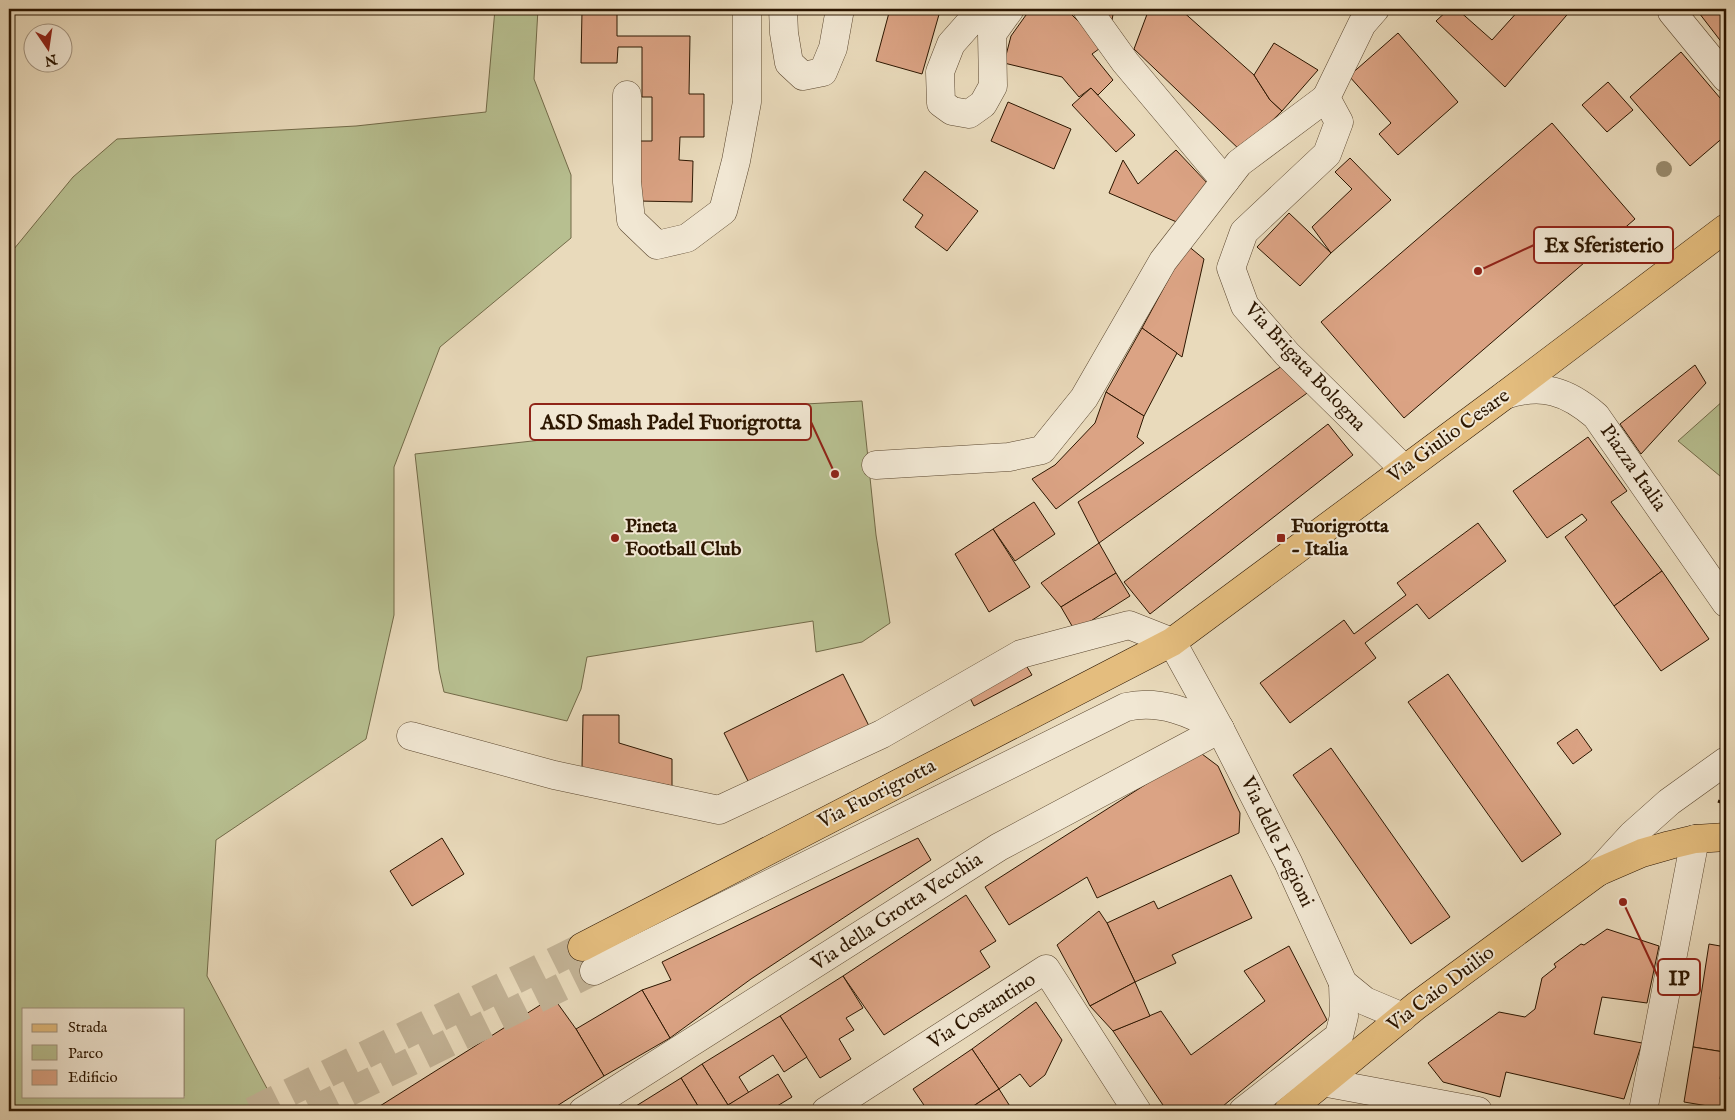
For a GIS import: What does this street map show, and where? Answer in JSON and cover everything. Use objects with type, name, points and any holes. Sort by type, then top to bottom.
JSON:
[{"type":"main road","name":"Via Giulio Cesare","points":[[1172,642],[1726,228]]},
{"type":"main road","name":"Via Fuorigrotta","points":[[588,959],[1172,642]]},
{"type":"main road","name":"Via Caio Duilio","points":[[1288,1111],[1403,1017],[1598,872],[1642,853],[1695,839],[1726,837]]},
{"type":"street","points":[[627,95],[627,182],[631,220],[657,245],[687,238],[723,211],[736,161],[747,102],[747,9]]},
{"type":"street","points":[[784,9],[784,33],[789,63],[802,76],[822,72],[833,48],[840,9]]},
{"type":"street","points":[[982,9],[951,44],[940,72],[941,102],[952,111],[969,114],[983,104],[993,86],[992,34],[1010,9]]},
{"type":"street","points":[[1086,9],[1125,62],[1225,181]]},
{"type":"street","points":[[876,465],[1008,457],[1042,450],[1084,398],[1163,261],[1239,163],[1326,98],[1362,24],[1375,9]]},
{"type":"street","points":[[1672,12],[1726,78]]},
{"type":"street","name":"Via Brigata Bologna","points":[[1326,98],[1339,122],[1327,154],[1244,232],[1231,268],[1245,306],[1287,354],[1404,469]]},
{"type":"street","name":"Piazza Italia","points":[[1505,395],[1522,389],[1538,388],[1559,392],[1579,402],[1596,416],[1726,603]]},
{"type":"street","points":[[411,736],[554,775],[719,810],[882,734],[1021,654],[1129,625],[1172,642]]},
{"type":"street","name":"Via delle Legioni","points":[[1172,642],[1220,729],[1288,862],[1344,983],[1365,1001],[1403,1017]]},
{"type":"street","points":[[588,959],[1126,707],[1148,704],[1160,705],[1200,718],[1220,729]]},
{"type":"street","name":"Via della Grotta Vecchia","points":[[583,1111],[999,847],[1220,729]]},
{"type":"street","points":[[1598,872],[1632,835],[1669,802],[1726,761]]},
{"type":"street","points":[[1643,1111],[1695,839]]},
{"type":"street","name":"Via Costantino","points":[[826,1111],[1046,969],[1137,1111]]},
{"type":"street","points":[[1243,1111],[1339,1036],[1344,1016],[1344,983]]},
{"type":"street","points":[[1322,1082],[1478,1111]]},
{"type":"green space","points":[[495,9],[538,9],[534,79],[571,175],[571,238],[440,347],[394,467],[394,615],[366,739],[216,840],[207,976],[279,1111],[9,1111],[9,255],[73,177],[117,139],[356,126],[486,112]]},
{"type":"green space","points":[[1724,400],[1726,402],[1726,481],[1678,441]]},
{"type":"green space","name":"Pineta Football Club","points":[[862,401],[876,535],[890,623],[862,642],[816,652],[813,621],[587,657],[581,689],[567,721],[444,692],[439,670],[415,454],[794,412],[805,404]]},
{"type":"building","points":[[890,9],[932,9],[940,11],[922,74],[876,61]]},
{"type":"building","points":[[1033,9],[1066,9],[1103,46],[1092,54],[1113,80],[1098,95],[1091,88],[1079,97],[1062,77],[1004,63],[1011,36],[1026,15]]},
{"type":"building","points":[[1102,9],[1114,9],[1112,20]]},
{"type":"building","points":[[1149,9],[1180,9],[1254,75],[1270,100],[1282,111],[1241,151],[1134,49]]},
{"type":"building","points":[[1449,9],[1457,9],[1492,40],[1520,9],[1572,9],[1505,87],[1436,21]]},
{"type":"building","points":[[1696,9],[1726,9],[1726,48]]},
{"type":"building","points":[[582,11],[617,12],[617,36],[690,36],[689,94],[704,94],[704,137],[680,137],[679,160],[693,161],[692,202],[637,201],[638,141],[652,141],[652,97],[642,97],[642,47],[618,47],[617,63],[581,63]]},
{"type":"building","points":[[1398,33],[1458,102],[1398,155],[1379,134],[1391,123],[1349,76]]},
{"type":"building","points":[[1274,43],[1318,70],[1282,111],[1270,100],[1254,75]]},
{"type":"building","points":[[1681,52],[1726,105],[1726,135],[1690,166],[1630,97]]},
{"type":"building","points":[[1608,82],[1633,110],[1607,132],[1582,105]]},
{"type":"building","points":[[1091,88],[1135,135],[1116,152],[1072,105]]},
{"type":"building","points":[[1008,102],[1071,129],[1054,169],[991,141]]},
{"type":"building","points":[[1552,123],[1635,219],[1404,418],[1321,322]]},
{"type":"building","points":[[1176,150],[1210,186],[1179,223],[1109,193],[1123,160],[1138,184]]},
{"type":"building","points":[[1350,158],[1391,200],[1331,253],[1312,227],[1352,189],[1335,172]]},
{"type":"building","points":[[925,171],[978,211],[947,251],[915,227],[923,215],[903,200]]},
{"type":"building","points":[[1289,213],[1331,253],[1300,286],[1257,247]]},
{"type":"building","points":[[1187,245],[1204,259],[1182,357],[1142,328]]},
{"type":"building","points":[[1142,328],[1177,353],[1144,416],[1106,392]]},
{"type":"building","points":[[1695,365],[1706,383],[1641,454],[1620,424]]},
{"type":"building","points":[[1282,366],[1310,391],[1099,543],[1078,502]]},
{"type":"building","points":[[1106,392],[1144,416],[1137,437],[1144,443],[1056,509],[1032,479],[1055,465],[1095,423]]},
{"type":"building","points":[[1328,424],[1353,455],[1150,614],[1124,582]]},
{"type":"building","points":[[1588,437],[1627,491],[1611,502],[1662,571],[1614,606],[1565,537],[1587,520],[1582,514],[1547,538],[1513,491]]},
{"type":"building","points":[[1034,502],[1055,534],[1015,561],[993,529]]},
{"type":"building","points":[[1478,523],[1506,561],[1429,619],[1417,604],[1365,643],[1376,658],[1290,723],[1260,683],[1344,620],[1354,634],[1406,595],[1397,583]]},
{"type":"building","points":[[993,529],[1030,587],[989,612],[955,554]]},
{"type":"building","points":[[1099,543],[1116,573],[1061,607],[1041,583]]},
{"type":"building","points":[[1662,571],[1709,639],[1661,671],[1614,606]]},
{"type":"building","points":[[1116,573],[1130,596],[1075,631],[1061,607]]},
{"type":"building","points":[[1026,665],[1032,675],[974,706],[969,696]]},
{"type":"building","points":[[843,674],[869,726],[750,785],[724,733]]},
{"type":"building","points":[[1448,674],[1561,834],[1522,862],[1408,702]]},
{"type":"building","points":[[583,715],[619,715],[619,743],[672,759],[672,786],[582,768]]},
{"type":"building","points":[[1577,729],[1592,750],[1573,764],[1557,743]]},
{"type":"building","points":[[1331,748],[1450,917],[1411,944],[1293,775]]},
{"type":"building","points":[[1198,751],[1218,766],[1240,813],[1239,833],[1097,898],[1087,877],[1009,925],[985,887]]},
{"type":"building","points":[[442,838],[464,874],[412,906],[390,871]]},
{"type":"building","points":[[918,838],[931,860],[751,979],[670,1038],[642,990],[671,980],[662,962]]},
{"type":"building","points":[[1231,875],[1252,918],[1172,955],[1176,963],[1135,982],[1107,923],[1154,901],[1158,909]]},
{"type":"building","points":[[966,895],[996,941],[980,951],[990,967],[884,1035],[843,976]]},
{"type":"building","points":[[1099,911],[1107,923],[1135,982],[1090,1006],[1057,945]]},
{"type":"building","points":[[1607,929],[1659,946],[1647,1003],[1602,997],[1594,1034],[1642,1043],[1624,1099],[1506,1072],[1500,1097],[1443,1082],[1428,1063],[1499,1012],[1525,1017],[1535,1009],[1542,978],[1556,967],[1554,964],[1581,944],[1584,945]]},
{"type":"building","points":[[1709,944],[1726,947],[1726,1040],[1724,1052],[1693,1047]]},
{"type":"building","points":[[1289,946],[1327,1020],[1217,1111],[1167,1111],[1113,1031],[1161,1011],[1191,1055],[1265,1001],[1244,971]]},
{"type":"building","points":[[843,976],[863,1008],[846,1018],[854,1030],[839,1039],[851,1059],[820,1078],[780,1016]]},
{"type":"building","points":[[1135,982],[1150,1016],[1113,1031],[1090,1006]]},
{"type":"building","points":[[642,990],[670,1038],[604,1076],[576,1029]]},
{"type":"building","points":[[553,997],[576,1029],[604,1076],[549,1111],[372,1111]]},
{"type":"building","points":[[1036,1002],[1062,1040],[1045,1075],[1030,1087],[1020,1074],[999,1089],[972,1049]]},
{"type":"building","points":[[780,1016],[807,1057],[784,1072],[773,1055],[739,1077],[749,1093],[728,1105],[702,1064]]},
{"type":"building","points":[[1693,1047],[1724,1052],[1720,1079],[1726,1080],[1726,1109],[1684,1102]]},
{"type":"building","points":[[972,1049],[999,1089],[966,1111],[928,1111],[913,1089]]},
{"type":"building","points":[[702,1064],[728,1105],[778,1074],[792,1097],[769,1111],[701,1111],[681,1078]]},
{"type":"building","points":[[681,1078],[701,1111],[628,1111]]},
{"type":"building","points":[[999,1089],[1013,1111],[966,1111]]},
{"type":"building","points":[[887,1106],[891,1111],[881,1111]]},
{"type":"tunnel","points":[[252,1111],[582,947]]},
{"type":"tunnel","points":[[311,1111],[594,971]]},
{"type":"place","name":"Ex Sferisterio","points":[[1478,271]]},
{"type":"place","name":"ASD Smash Padel Fuorigrotta","points":[[835,474]]},
{"type":"place","name":"Pineta Football Club","points":[[615,538]]},
{"type":"place","name":"Fuorigrotta - Italia","points":[[1281,538]]},
{"type":"place","name":"IP","points":[[1623,902]]}]
